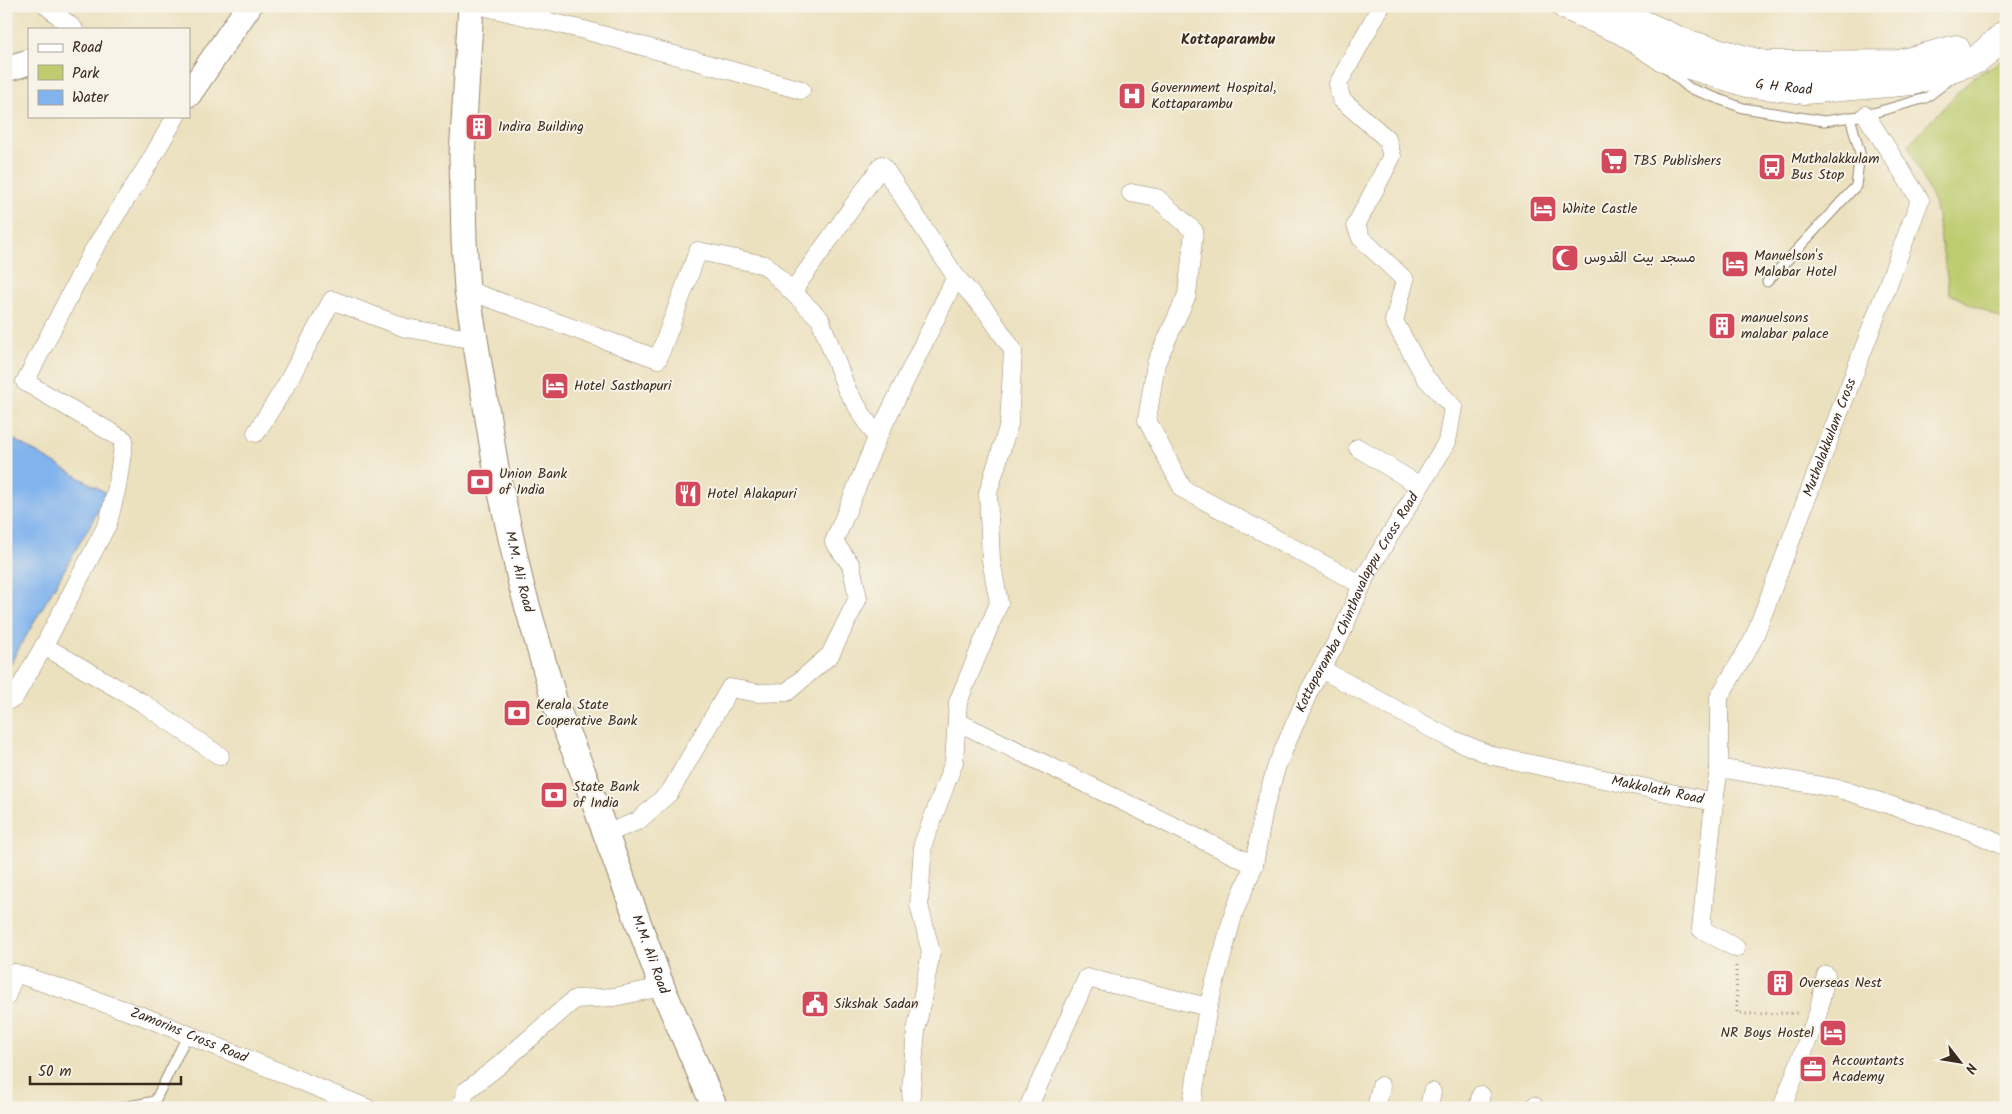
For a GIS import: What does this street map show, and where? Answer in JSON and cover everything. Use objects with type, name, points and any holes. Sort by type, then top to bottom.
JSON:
[{"type":"main road","points":[[190,93],[249,6]]},
{"type":"main road","name":"M.M. Ali Road","points":[[471,6],[462,156],[464,240],[468,290],[497,474],[521,584],[556,706],[662,987],[714,1108]]},
{"type":"main road","name":"G H Road","points":[[1566,6],[1623,31],[1662,57],[1747,83],[1805,90],[1913,81],[1978,59],[2006,35]]},
{"type":"main road","name":"G H Road","points":[[1602,6],[1684,43],[1765,65],[1899,64],[2006,35]]},
{"type":"main road","points":[[6,69],[28,62]]},
{"type":"street","points":[[47,6],[73,28]]},
{"type":"street","points":[[482,6],[584,30],[800,90]]},
{"type":"street","name":"Kottaparamba Chinthavalappu Cross Road","points":[[1192,1108],[1208,1007],[1234,912],[1254,865],[1264,809],[1276,765],[1310,689],[1341,634],[1367,573],[1447,442],[1454,407],[1425,377],[1394,321],[1405,280],[1361,238],[1356,225],[1392,156],[1388,139],[1341,99],[1338,84],[1381,6]]},
{"type":"street","name":"Muthalakkulam Cross","points":[[1719,768],[1719,697],[1753,640],[1920,200],[1858,116]]},
{"type":"street","points":[[6,701],[14,698],[44,646],[108,523],[117,487],[124,440],[25,382],[91,254],[149,163],[175,118]]},
{"type":"street","points":[[792,292],[882,165],[956,277],[987,312],[1013,350],[1009,424],[988,493],[991,560],[999,603],[958,702],[954,762],[923,844],[919,905],[931,952],[916,1031],[911,1089],[912,1108]]},
{"type":"street","points":[[1131,193],[1157,198],[1194,231],[1187,295],[1156,363],[1147,420],[1183,489],[1362,585]]},
{"type":"street","points":[[468,290],[658,359],[698,252],[765,265],[820,319],[847,390],[877,438]]},
{"type":"street","points":[[605,834],[638,821],[670,792],[730,688],[758,693],[787,692],[830,655],[858,598],[851,565],[834,542],[877,438],[956,277]]},
{"type":"street","points":[[256,433],[285,387],[332,300],[406,328],[476,340]]},
{"type":"street","points":[[1358,448],[1420,486]]},
{"type":"street","points":[[44,646],[141,702],[220,756]]},
{"type":"street","name":"Makkolath Road","points":[[1321,669],[1449,738],[1493,756],[1714,802],[1719,768]]},
{"type":"street","points":[[958,722],[1254,865]]},
{"type":"street","points":[[1719,768],[1840,789],[1970,831],[2006,847]]},
{"type":"street","points":[[1714,802],[1701,929],[1736,948]]},
{"type":"street","points":[[6,997],[11,974]]},
{"type":"street","name":"Zamorins Cross Road","points":[[11,974],[145,1016],[367,1108]]},
{"type":"street","points":[[1782,1108],[1818,1013],[1826,975]]},
{"type":"street","points":[[1028,1108],[1086,978],[1208,1007]]},
{"type":"street","points":[[460,1108],[466,1091],[497,1067],[575,999],[614,997],[662,987]]},
{"type":"street","points":[[1376,1108],[1381,1086]]},
{"type":"lane","points":[[1623,31],[1689,88],[1743,108],[1824,121],[1858,116],[1926,98],[1978,59]]},
{"type":"lane","points":[[1767,282],[1856,186],[1860,152],[1858,116]]},
{"type":"lane","points":[[120,1108],[155,1101],[188,1034]]},
{"type":"path","points":[[1736,948],[1737,1012],[1743,1014],[1818,1013]]},
{"type":"green space","points":[[2006,58],[2006,321],[1950,294],[1935,205],[1908,145],[1972,78]]},
{"type":"water","points":[[6,435],[108,494],[6,671]]},
{"type":"place","name":"Government Hospital, Kottaparambu","points":[[1132,96]]},
{"type":"place","name":"Indira Building","points":[[479,127]]},
{"type":"place","name":"TBS Publishers","points":[[1614,161]]},
{"type":"place","name":"Muthalakkulam Bus Stop","points":[[1772,167]]},
{"type":"place","name":"White Castle","points":[[1543,209]]},
{"type":"place","name":"مسجد بیت القدوس","points":[[1565,258]]},
{"type":"place","name":"Manuelson's Malabar Hotel","points":[[1735,264]]},
{"type":"place","name":"manuelsons malabar palace","points":[[1722,326]]},
{"type":"place","name":"Hotel Sasthapuri","points":[[555,386]]},
{"type":"place","name":"Union Bank of India","points":[[480,482]]},
{"type":"place","name":"Hotel Alakapuri","points":[[688,494]]},
{"type":"place","name":"Kerala State Cooperative Bank","points":[[517,713]]},
{"type":"place","name":"State Bank of India","points":[[554,795]]},
{"type":"place","name":"Overseas Nest","points":[[1780,983]]},
{"type":"place","name":"Sikshak Sadan","points":[[815,1004]]},
{"type":"place","name":"NR Boys Hostel","points":[[1833,1033]]},
{"type":"place","name":"Accountants Academy","points":[[1813,1069]]},
{"type":"district","name":"Kottaparambu","points":[[1228,40]]}]
